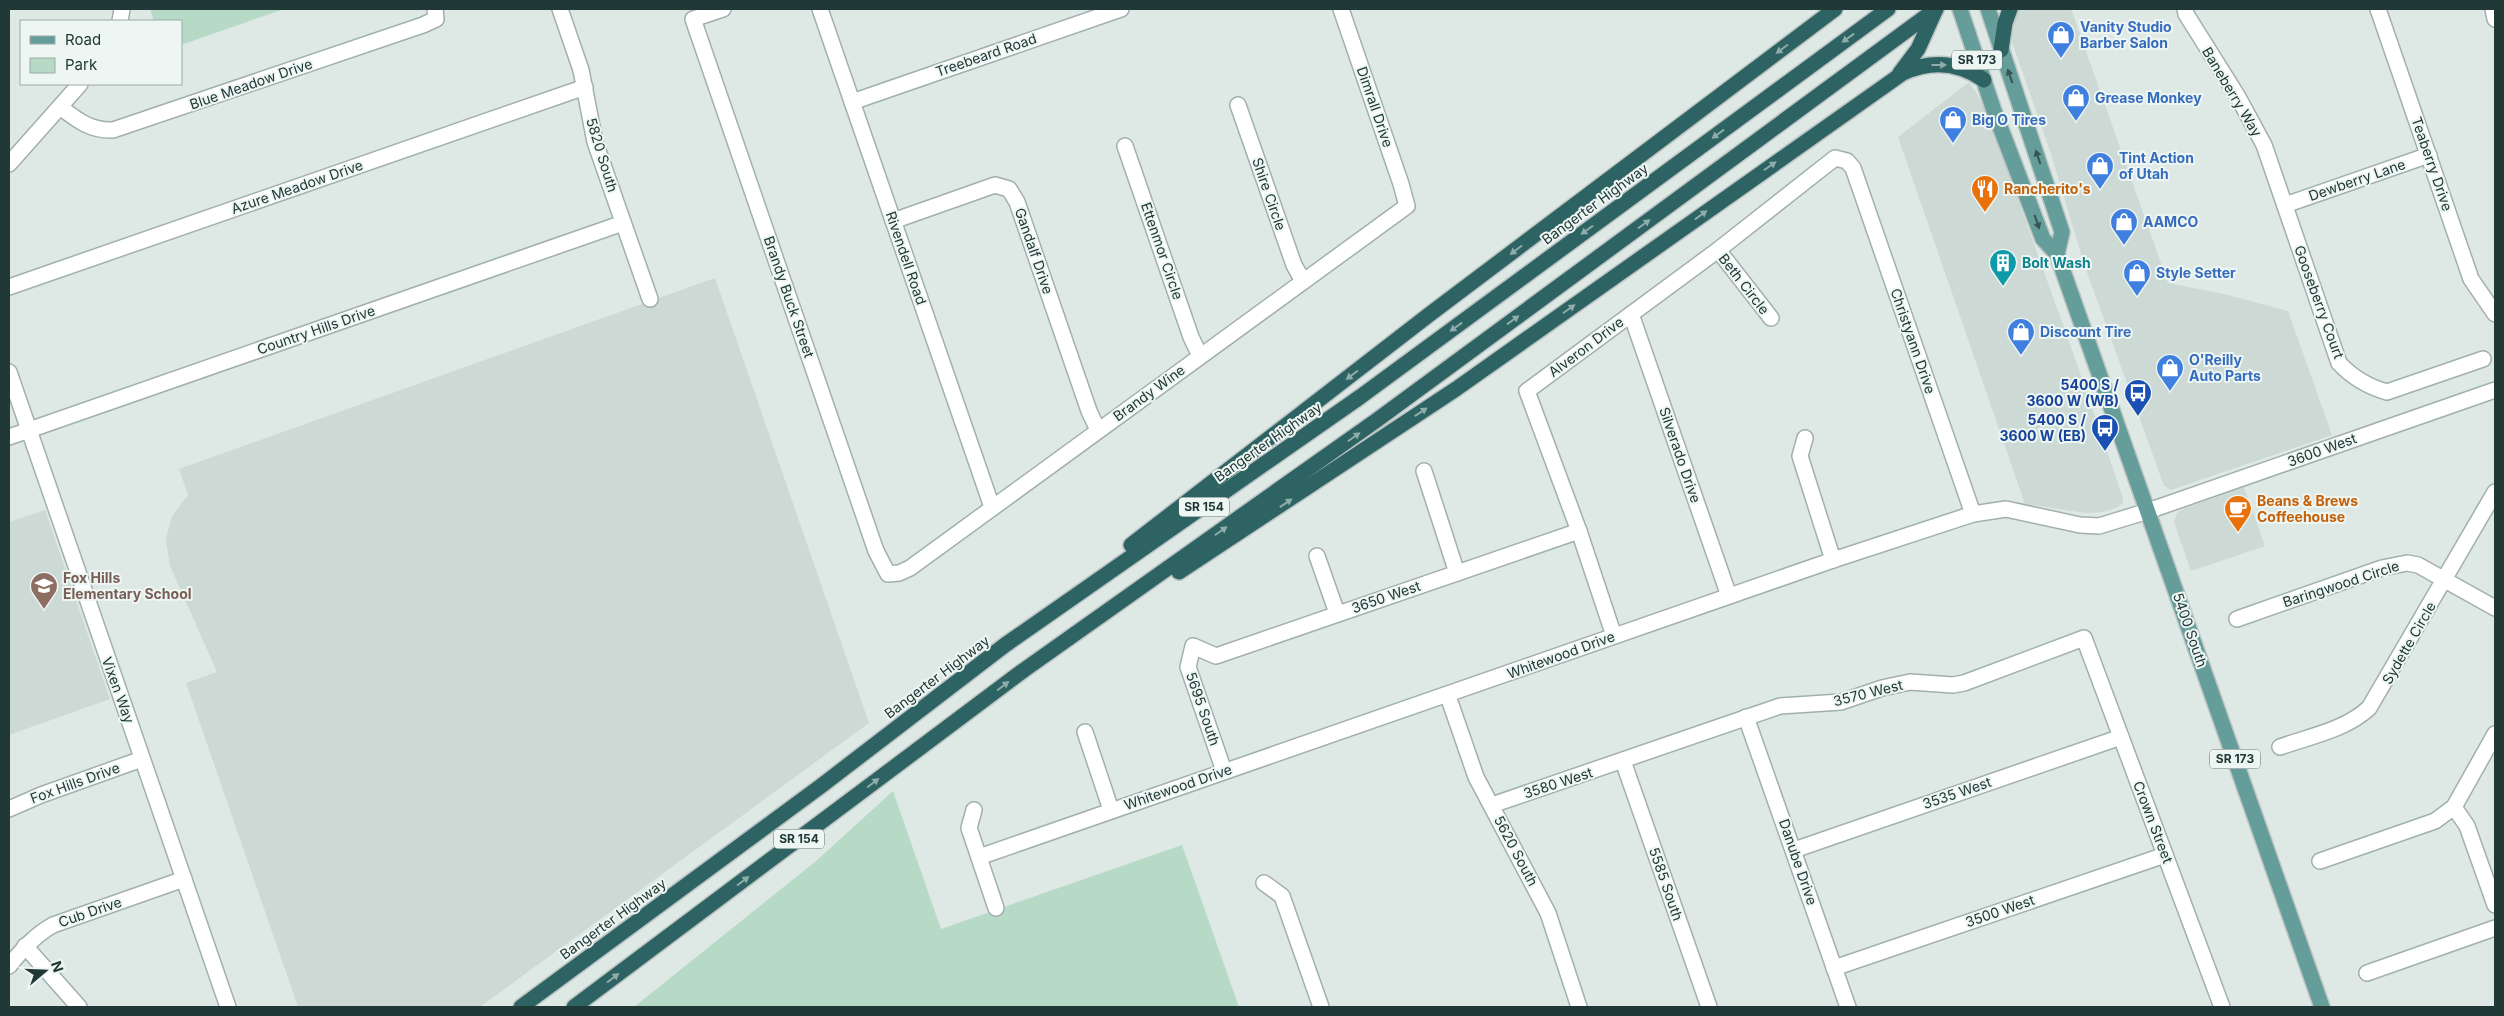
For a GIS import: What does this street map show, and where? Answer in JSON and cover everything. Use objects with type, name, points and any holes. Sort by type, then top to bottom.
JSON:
[{"type":"highway","points":[[1005,645],[1052,604],[1430,314],[1835,9]]},
{"type":"highway","name":"Bangerter Highway","points":[[521,1007],[821,786],[1005,645],[1360,397],[1888,9]]},
{"type":"highway","points":[[1894,80],[1918,49],[1936,9]]},
{"type":"highway","name":"SR 154","points":[[574,1007],[1024,670],[1385,415],[1936,9]]},
{"type":"highway","points":[[2002,50],[2005,23],[2010,9]]},
{"type":"highway","points":[[1024,670],[1112,612],[1223,545],[1425,410],[1894,80],[1923,66],[1945,64],[1965,69],[1984,80]]},
{"type":"main road","name":"5400 South","points":[[1960,9],[1984,80],[2043,239],[2057,254],[2322,1007]]},
{"type":"main road","name":"5400 South","points":[[1988,9],[2062,232],[2057,254]]},
{"type":"street","name":"Blue Meadow Drive","points":[[60,107],[84,125],[96,129],[113,130],[423,24],[436,18],[435,9]]},
{"type":"street","name":"5820 South","points":[[560,9],[585,87],[595,142],[650,299]]},
{"type":"street","name":"Brandy Buck Street","points":[[723,9],[693,19],[876,551],[888,574]]},
{"type":"street","name":"Rivendell Road","points":[[820,9],[992,507]]},
{"type":"street","name":"Treebeard Road","points":[[852,102],[1121,9]]},
{"type":"street","name":"Dimrall Drive","points":[[1341,9],[1407,206]]},
{"type":"street","name":"Baneberry Way","points":[[2185,9],[2186,14],[2238,97],[2264,145],[2285,205]]},
{"type":"street","name":"Teaberry Drive","points":[[2378,9],[2471,279],[2478,292],[2495,314]]},
{"type":"street","points":[[2493,9],[2495,19]]},
{"type":"street","points":[[9,164],[79,85]]},
{"type":"street","name":"Azure Meadow Drive","points":[[9,287],[585,87]]},
{"type":"street","name":"Shire Circle","points":[[1238,105],[1294,265],[1303,281]]},
{"type":"street","name":"Ettenmor Circle","points":[[1125,146],[1191,337],[1200,356]]},
{"type":"street","name":"Dewberry Lane","points":[[2285,205],[2429,155]]},
{"type":"street","name":"Alveron Drive","points":[[1614,636],[1579,531],[1528,391],[1718,250],[1828,162],[1835,158],[1847,160],[1853,168]]},
{"type":"street","name":"Christyann Drive","points":[[1853,168],[1973,514]]},
{"type":"street","name":"Gandalf Drive","points":[[893,221],[995,185],[1009,189],[1017,202],[1089,411],[1098,430]]},
{"type":"street","name":"Gooseberry Court","points":[[2285,205],[2340,363],[2347,372],[2374,389],[2387,392],[2484,359]]},
{"type":"street","name":"Brandy Wine","points":[[888,574],[910,568],[1407,206]]},
{"type":"street","name":"Country Hills Drive","points":[[9,437],[624,223]]},
{"type":"street","name":"Beth Circle","points":[[1718,250],[1771,318]]},
{"type":"street","name":"Silverado Drive","points":[[1631,314],[1730,596]]},
{"type":"street","name":"Vixen Way","points":[[9,372],[228,1007]]},
{"type":"street","name":"3600 West","points":[[2148,511],[2495,390]]},
{"type":"street","points":[[1805,438],[1800,456],[1833,560]]},
{"type":"street","points":[[1424,471],[1457,573]]},
{"type":"street","name":"Sydette Circle","points":[[2280,747],[2344,725],[2357,719],[2369,708],[2446,579],[2495,492]]},
{"type":"street","name":"Whitewood Drive","points":[[979,857],[1224,771],[1448,696],[1833,560],[1973,514],[2006,509],[2080,525],[2099,526],[2148,511]]},
{"type":"street","name":"3650 West","points":[[1193,646],[1216,656],[1579,531]]},
{"type":"street","points":[[1317,556],[1337,613]]},
{"type":"street","name":"Baringwood Circle","points":[[2237,619],[2396,564],[2418,566],[2446,579],[2495,608]]},
{"type":"street","name":"3570 West","points":[[1623,761],[1746,716],[1780,706],[1841,702],[1903,683],[1953,685],[1964,683],[2084,638]]},
{"type":"street","name":"Crown Street","points":[[2084,638],[2222,1007]]},
{"type":"street","name":"5695 South","points":[[1193,646],[1188,667],[1224,771]]},
{"type":"street","name":"5620 South","points":[[1448,696],[1476,777],[1548,913],[1579,1007]]},
{"type":"street","name":"Danube Drive","points":[[1746,716],[1848,1007]]},
{"type":"street","points":[[1085,732],[1112,810]]},
{"type":"street","points":[[2320,861],[2436,821],[2454,807],[2495,734]]},
{"type":"street","name":"3535 West","points":[[1794,850],[2121,737]]},
{"type":"street","name":"Fox Hills Drive","points":[[9,810],[41,795],[142,759]]},
{"type":"street","name":"3580 West","points":[[1492,805],[1623,761]]},
{"type":"street","name":"5585 South","points":[[1623,761],[1709,1007]]},
{"type":"street","points":[[2454,807],[2467,826],[2495,905]]},
{"type":"street","points":[[974,810],[969,828],[996,908]]},
{"type":"street","name":"3500 West","points":[[1834,968],[2165,855]]},
{"type":"street","name":"Cub Drive","points":[[9,966],[25,946],[53,924],[184,878]]},
{"type":"street","points":[[1264,883],[1282,896],[1321,1007]]},
{"type":"street","points":[[2367,973],[2495,928]]},
{"type":"street","points":[[25,946],[79,1007]]},
{"type":"shaded area","points":[[2020,9],[2071,9],[2168,283],[2224,294],[2288,311],[2332,435],[2171,490],[2164,486],[2084,264],[2051,154],[2012,42],[2011,29],[2016,13]]},
{"type":"shaded area","points":[[1969,82],[1979,97],[1992,127],[2123,498],[2123,503],[2118,507],[2103,512],[2085,513],[2025,504],[1898,137]]},
{"type":"shaded area","points":[[715,278],[869,723],[480,1007],[298,1007],[186,683],[217,672],[170,566],[166,539],[172,516],[188,495],[179,469]]},
{"type":"shaded area","points":[[2244,487],[2265,546],[2191,571],[2174,522],[2177,513],[2185,508]]},
{"type":"shaded area","name":"Fox Hills Elementary School","points":[[45,510],[110,699],[9,735],[9,522]]},
{"type":"green space","points":[[150,9],[284,9],[182,45],[182,20],[154,20]]},
{"type":"green space","points":[[893,791],[941,929],[1182,845],[1239,1007],[634,1007],[816,861]]},
{"type":"place","name":"Vanity Studio Barber Salon","points":[[2061,59]]},
{"type":"place","name":"Grease Monkey","points":[[2076,122]]},
{"type":"place","name":"Big O Tires","points":[[1953,144]]},
{"type":"place","name":"Tint Action of Utah","points":[[2100,190]]},
{"type":"place","name":"Rancherito's","points":[[1985,213]]},
{"type":"place","name":"AAMCO","points":[[2124,246]]},
{"type":"place","name":"Bolt Wash","points":[[2003,287]]},
{"type":"place","name":"Style Setter","points":[[2137,297]]},
{"type":"place","name":"Discount Tire","points":[[2021,356]]},
{"type":"place","name":"O'Reilly Auto Parts","points":[[2170,392]]},
{"type":"place","name":"5400 S / 3600 W (WB)","points":[[2138,417]]},
{"type":"place","name":"5400 S / 3600 W (EB)","points":[[2105,452]]},
{"type":"place","name":"Beans & Brews Coffeehouse","points":[[2238,533]]},
{"type":"place","name":"Fox Hills Elementary School","points":[[44,610]]}]
